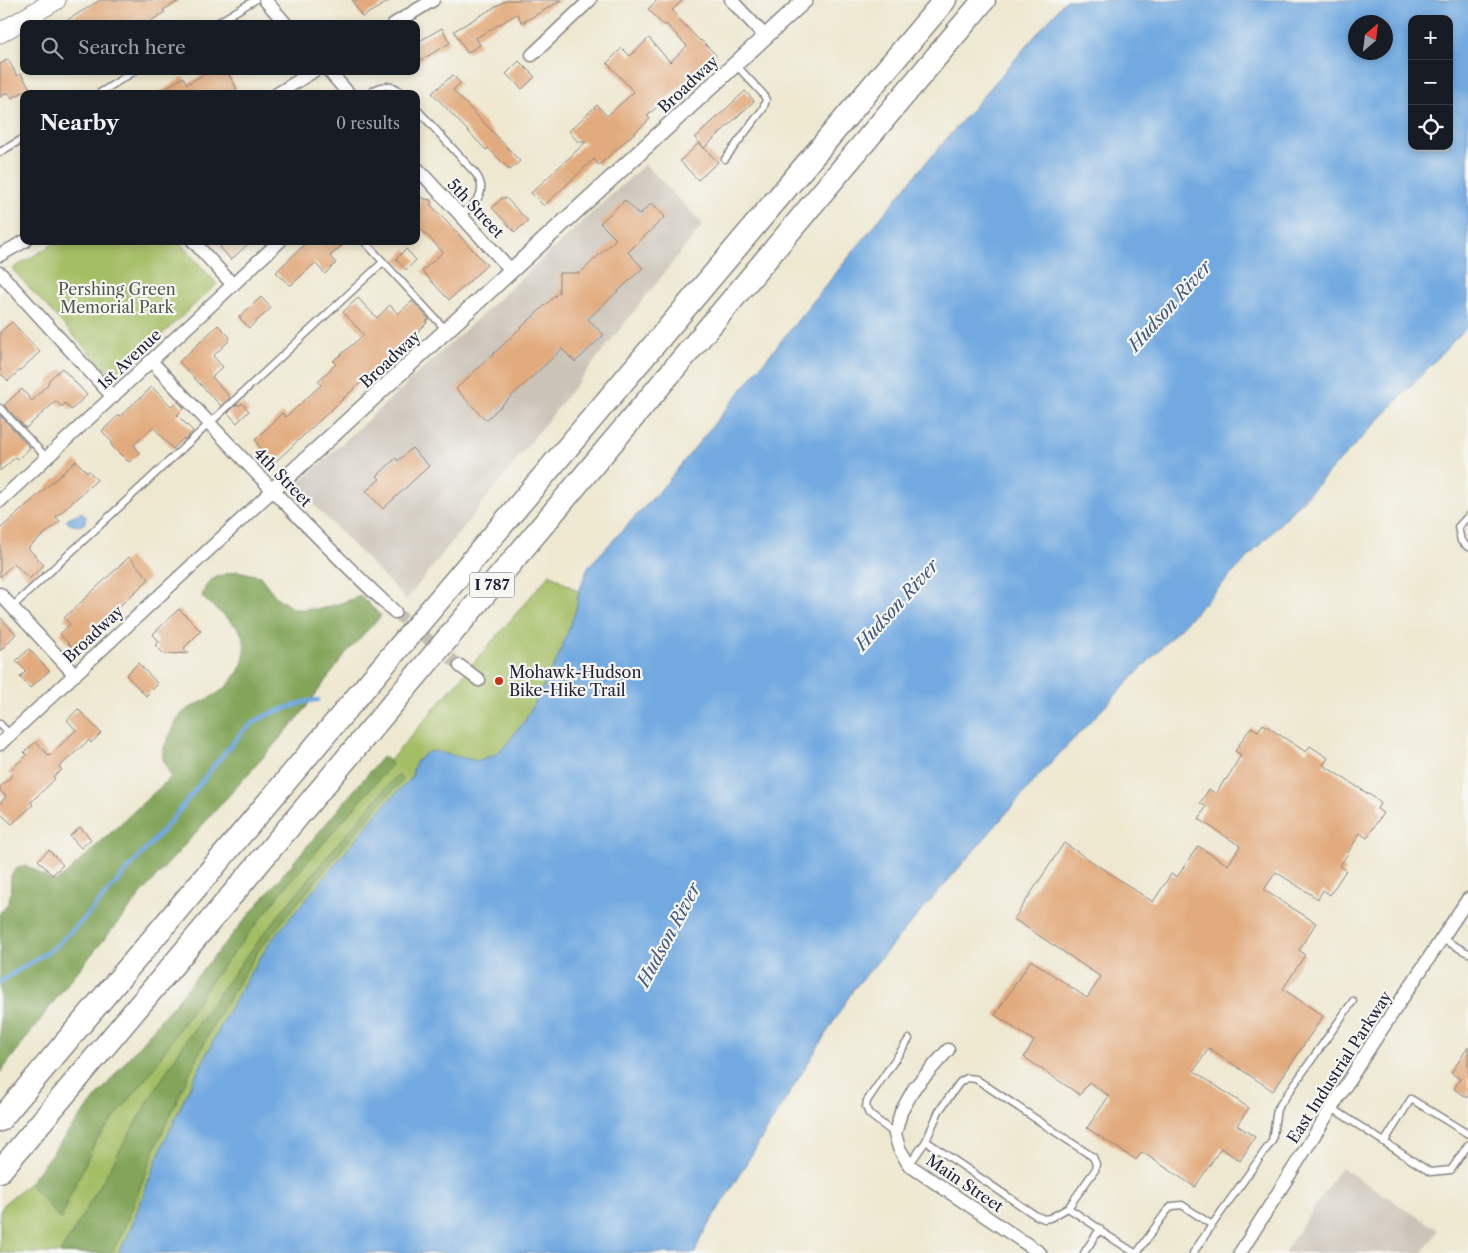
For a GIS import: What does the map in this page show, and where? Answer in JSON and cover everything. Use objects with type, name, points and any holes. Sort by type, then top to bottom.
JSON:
[{"type":"highway","name":"I 787","points":[[0,1120],[945,0]]},
{"type":"highway","name":"I 787","points":[[0,1171],[984,0]]},
{"type":"main road","points":[[22,20],[56,0]]},
{"type":"main road","points":[[0,33],[20,21]]},
{"type":"street","points":[[265,0],[282,20]]},
{"type":"street","points":[[400,20],[433,0]]},
{"type":"street","points":[[532,55],[590,0]]},
{"type":"street","points":[[731,0],[765,36]]},
{"type":"street","name":"Broadway","points":[[0,744],[804,0]]},
{"type":"street","points":[[283,90],[308,75]]},
{"type":"street","points":[[333,75],[346,90]]},
{"type":"street","name":"5th Street","points":[[420,171],[511,270]]},
{"type":"street","points":[[0,255],[20,244]]},
{"type":"street","points":[[197,245],[233,285]]},
{"type":"street","name":"1st Avenue","points":[[0,501],[276,245]]},
{"type":"street","points":[[0,273],[113,397]]},
{"type":"street","name":"4th Street","points":[[151,361],[360,580],[395,612]]},
{"type":"street","points":[[0,594],[74,675]]},
{"type":"street","points":[[460,666],[479,680]]},
{"type":"street","name":"East Industrial Parkway","points":[[1240,1253],[1468,899]]},
{"type":"street","points":[[895,1134],[901,1112],[915,1087],[948,1050]]},
{"type":"street","name":"Main Street","points":[[895,1134],[898,1148],[909,1165],[1040,1253]]},
{"type":"lane","points":[[222,20],[255,0]]},
{"type":"lane","points":[[724,159],[763,109],[765,102],[765,96],[762,92],[736,64]]},
{"type":"lane","points":[[105,90],[129,75]]},
{"type":"lane","points":[[374,90],[386,86],[399,90]]},
{"type":"lane","points":[[420,112],[475,172],[480,180],[481,190],[478,198],[461,215]]},
{"type":"lane","points":[[0,152],[20,140]]},
{"type":"lane","points":[[368,245],[446,330]]},
{"type":"lane","points":[[12,607],[383,262]]},
{"type":"lane","points":[[0,408],[47,458]]},
{"type":"lane","points":[[1468,516],[1458,527],[1461,541],[1468,547]]},
{"type":"lane","points":[[0,724],[10,735]]},
{"type":"lane","points":[[1442,939],[1468,953]]},
{"type":"lane","points":[[1193,1253],[1272,1141],[1277,1109],[1353,1001]]},
{"type":"lane","points":[[895,1134],[869,1114],[866,1107],[867,1101],[910,1039]]},
{"type":"lane","points":[[909,1165],[926,1141],[939,1111],[960,1082],[967,1078],[976,1080],[1093,1157],[1096,1164],[1095,1170],[1068,1208],[1050,1218],[1044,1219],[1035,1215],[926,1141]]},
{"type":"lane","points":[[1385,1141],[1411,1099],[1468,1134]]},
{"type":"lane","points":[[1332,1108],[1430,1172],[1451,1170],[1468,1145]]},
{"type":"lane","points":[[1068,1208],[1136,1253],[1172,1206],[1182,1205],[1212,1225]]},
{"type":"lane","points":[[1084,1253],[1099,1230]]},
{"type":"shaded area","points":[[645,164],[703,224],[406,600],[296,486]]},
{"type":"shaded area","points":[[1341,1167],[1438,1230],[1423,1253],[1284,1253]]},
{"type":"green space","name":"Pershing Green Memorial Park","points":[[51,245],[182,245],[217,284],[114,379],[12,269]]},
{"type":"green space","points":[[237,571],[260,576],[276,597],[294,609],[320,609],[361,596],[381,616],[346,653],[299,717],[149,885],[68,983],[0,1073],[0,912],[9,900],[11,875],[16,869],[26,866],[52,881],[58,880],[171,777],[163,760],[163,752],[178,719],[186,710],[211,698],[230,683],[244,659],[244,640],[240,631],[202,597],[207,585],[214,578]]},
{"type":"green space","points":[[550,574],[579,592],[576,610],[557,660],[526,719],[505,746],[496,754],[477,761],[463,758],[413,769],[413,774],[408,783],[387,802],[251,972],[227,1014],[188,1091],[159,1154],[127,1238],[118,1253],[0,1253],[0,1212],[5,1203],[29,1183],[37,1192],[191,992]]},
{"type":"green space","points":[[383,756],[392,764],[289,883],[208,985],[149,1075],[96,1141],[61,1220],[29,1183],[136,1049]]},
{"type":"green space","points":[[398,774],[403,781],[383,800],[260,948],[215,1021],[156,1146],[122,1234],[111,1253],[60,1253],[152,1096],[208,1008],[286,906]]},
{"type":"water","name":"Hudson River","points":[[1066,0],[1468,0],[1468,326],[1043,771],[853,990],[701,1237],[695,1253],[118,1253],[127,1238],[159,1154],[188,1091],[227,1014],[271,941],[387,802],[410,780],[417,761],[426,753],[434,751],[477,761],[496,754],[505,746],[526,719],[557,660],[576,610],[579,592],[588,567],[663,487],[912,179]]},
{"type":"water","points":[[83,513],[86,517],[85,523],[76,526],[68,523],[68,518]]},
{"type":"building","points":[[100,0],[181,0],[163,10],[165,12],[152,20],[68,20]]},
{"type":"building","points":[[352,0],[391,0],[362,17]]},
{"type":"building","points":[[507,0],[562,0],[522,23],[517,14],[476,38],[480,45],[467,53],[454,31]]},
{"type":"building","points":[[657,0],[683,0],[672,10],[700,41],[716,55],[647,116],[650,119],[599,165],[594,159],[544,206],[531,193],[586,142],[578,142],[569,131],[597,105],[607,116],[634,92],[607,63],[622,48],[630,56],[649,38],[670,62],[687,46],[666,24],[664,26],[648,9]]},
{"type":"building","points":[[442,28],[450,43],[420,61],[420,41]]},
{"type":"building","points":[[8,59],[17,76],[22,75],[30,88],[20,90],[20,94],[12,98],[8,92],[0,97],[0,64]]},
{"type":"building","points":[[519,61],[535,77],[522,89],[506,74]]},
{"type":"building","points":[[202,75],[229,75],[237,89],[163,90],[183,77],[187,84]]},
{"type":"building","points":[[453,75],[460,83],[453,90],[520,161],[510,170],[488,148],[486,150],[432,93]]},
{"type":"building","points":[[745,91],[754,101],[704,148],[695,138]]},
{"type":"building","points":[[699,143],[718,162],[698,180],[680,161]]},
{"type":"building","points":[[423,197],[431,200],[431,205],[487,265],[449,300],[422,271],[443,252],[420,228],[420,200]]},
{"type":"building","points":[[502,198],[506,198],[528,221],[515,232],[492,208]]},
{"type":"building","points":[[625,200],[639,215],[652,203],[665,217],[628,252],[643,268],[588,319],[604,335],[575,362],[562,349],[486,420],[456,389],[559,292],[559,273],[580,273],[616,239],[600,223]]},
{"type":"building","points":[[222,245],[247,245],[231,260],[220,247]]},
{"type":"building","points":[[304,245],[342,245],[330,256],[336,263],[325,274],[315,263],[290,286],[276,272]]},
{"type":"building","points":[[406,249],[416,260],[406,270],[396,259]]},
{"type":"building","points":[[261,297],[271,308],[249,328],[239,317]]},
{"type":"building","points":[[358,298],[377,318],[390,305],[398,314],[412,301],[429,319],[375,373],[373,371],[274,463],[255,440],[282,413],[286,417],[321,385],[318,381],[336,364],[333,361],[364,335],[343,312]]},
{"type":"building","points":[[12,322],[40,352],[8,381],[0,373],[0,332]]},
{"type":"building","points":[[218,325],[230,337],[230,340],[213,356],[223,367],[212,377],[230,397],[221,406],[179,362]]},
{"type":"building","points":[[62,368],[87,395],[71,410],[65,403],[62,407],[56,401],[26,428],[4,405],[22,389],[32,401],[48,384],[49,380]]},
{"type":"building","points":[[152,387],[171,406],[177,401],[184,408],[177,415],[193,431],[173,449],[153,427],[134,445],[140,453],[129,462],[112,446],[112,442],[102,431]]},
{"type":"building","points":[[242,403],[249,411],[237,423],[228,413],[237,404],[239,406]]},
{"type":"building","points":[[0,415],[30,448],[0,471]]},
{"type":"building","points":[[412,448],[429,466],[383,509],[366,491],[380,479],[377,476],[396,458],[398,461]]},
{"type":"building","points":[[76,461],[97,480],[56,517],[60,521],[28,548],[44,565],[29,579],[14,563],[0,577],[0,529]]},
{"type":"building","points":[[129,557],[149,579],[84,639],[86,641],[75,651],[60,634],[70,624],[64,618]]},
{"type":"building","points":[[179,609],[201,631],[184,648],[189,653],[164,654],[155,645],[159,642],[153,634]]},
{"type":"building","points":[[0,617],[16,634],[0,651]]},
{"type":"building","points":[[29,649],[49,671],[30,688],[20,677],[26,671],[16,661]]},
{"type":"building","points":[[138,663],[158,684],[146,696],[126,675]]},
{"type":"building","points":[[78,709],[101,733],[91,743],[89,740],[59,767],[62,770],[53,777],[55,779],[31,802],[33,805],[12,824],[0,813],[0,803],[6,797],[0,790],[0,787],[13,775],[9,771],[27,755],[24,752],[36,742],[49,756],[76,730],[67,720]]},
{"type":"building","points":[[1263,724],[1306,752],[1310,746],[1328,758],[1323,765],[1381,802],[1377,809],[1383,813],[1367,838],[1360,833],[1340,866],[1346,870],[1330,895],[1323,890],[1318,899],[1276,872],[1264,890],[1316,923],[1299,950],[1305,955],[1283,989],[1323,1016],[1273,1091],[1209,1048],[1194,1071],[1249,1108],[1237,1125],[1255,1137],[1240,1161],[1221,1148],[1195,1187],[1142,1152],[1136,1160],[1087,1128],[1109,1096],[1089,1082],[1080,1095],[1024,1057],[1034,1041],[995,1015],[1031,960],[1087,998],[1101,977],[1014,919],[1064,843],[1153,902],[1171,874],[1177,877],[1198,846],[1228,865],[1240,846],[1199,819],[1206,807],[1200,803],[1209,789],[1216,794],[1226,780],[1241,755],[1235,751],[1251,727],[1258,731]]},
{"type":"building","points":[[80,827],[91,839],[81,848],[70,836]]},
{"type":"building","points":[[49,850],[63,865],[52,875],[38,860]]},
{"type":"building","points":[[1468,1047],[1468,1098],[1454,1089],[1460,1079],[1451,1073]]},
{"type":"waterway","points":[[0,982],[54,948],[84,919],[171,821],[243,731],[269,714],[308,701],[318,700]]},
{"type":"tunnel","points":[[395,612],[460,666]]},
{"type":"place","name":"Mohawk-Hudson Bike-Hike Trail","points":[[499,681]]}]
